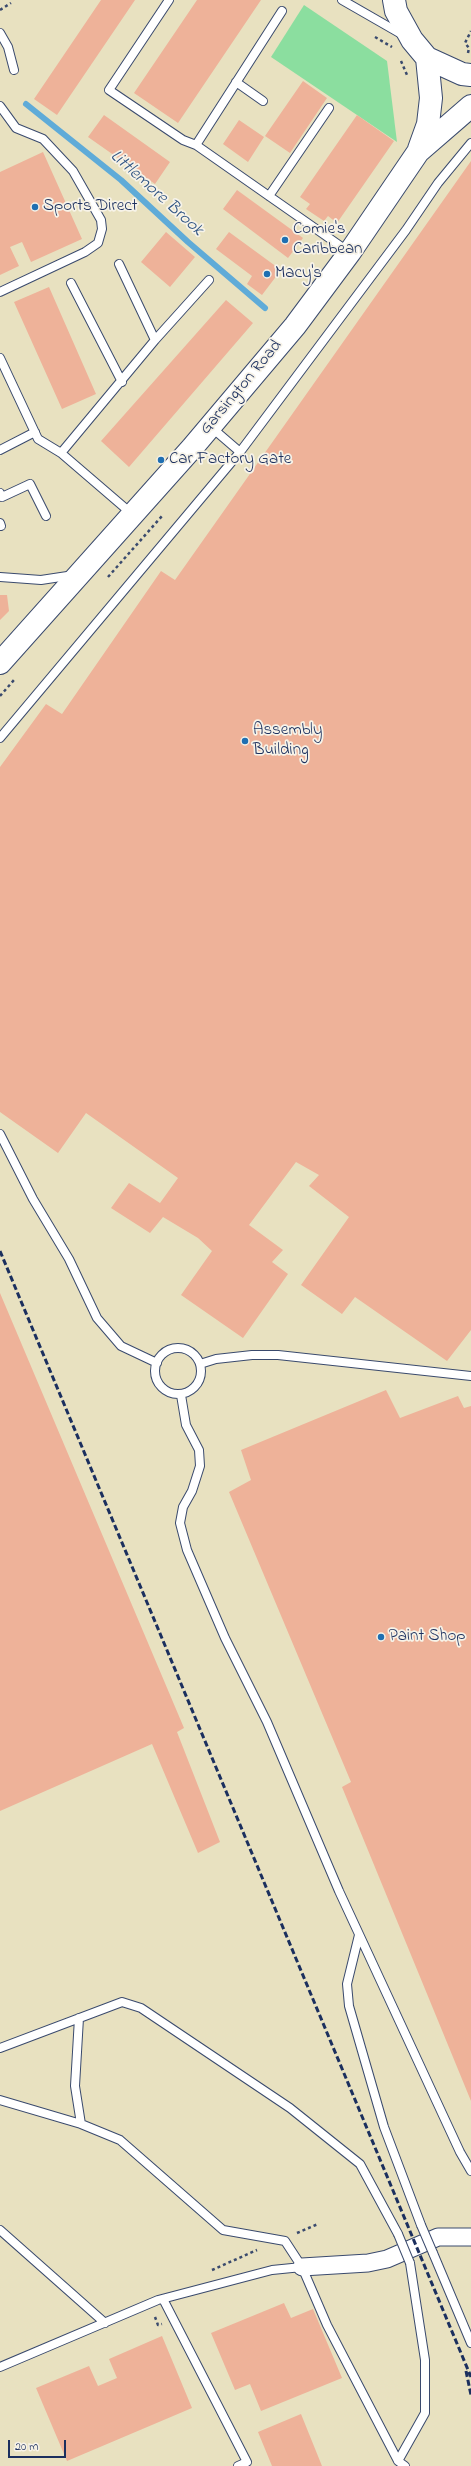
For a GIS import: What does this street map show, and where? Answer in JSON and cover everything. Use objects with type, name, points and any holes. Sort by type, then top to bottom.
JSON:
[{"type":"main road","points":[[394,0],[404,46],[462,74],[469,66]]},
{"type":"main road","points":[[418,152],[428,124],[431,98],[427,58]]},
{"type":"main road","points":[[418,152],[471,106]]},
{"type":"main road","name":"Garsington Road","points":[[0,663],[210,426],[294,326],[350,252],[418,152]]},
{"type":"street","points":[[302,2267],[368,2263],[388,2259],[438,2237],[471,2237]]},
{"type":"lane","points":[[169,0],[109,90],[183,140],[196,145],[350,252]]},
{"type":"lane","points":[[342,0],[364,13],[404,46]]},
{"type":"lane","points":[[196,145],[282,11]]},
{"type":"lane","points":[[0,33],[8,47],[14,70]]},
{"type":"lane","points":[[236,82],[263,101]]},
{"type":"lane","points":[[0,106],[16,128],[43,139],[72,171],[101,220],[102,229],[98,243],[85,252],[0,292]]},
{"type":"lane","points":[[269,196],[328,108]]},
{"type":"lane","points":[[0,738],[240,452],[401,236],[438,183],[471,143]]},
{"type":"lane","points":[[120,264],[156,340]]},
{"type":"lane","points":[[62,453],[156,340],[209,280]]},
{"type":"lane","points":[[71,283],[122,382]]},
{"type":"lane","points":[[0,358],[38,439],[62,453],[132,515]]},
{"type":"lane","points":[[210,426],[240,452]]},
{"type":"lane","points":[[0,450],[35,432]]},
{"type":"lane","points":[[1,496],[30,484],[46,516]]},
{"type":"lane","points":[[0,577],[41,580],[79,575]]},
{"type":"lane","points":[[0,1134],[33,1199],[69,1259],[97,1318],[121,1346],[157,1362]]},
{"type":"lane","points":[[179,1348],[192,1353],[200,1364],[202,1371],[198,1384],[187,1393],[169,1393],[160,1385],[155,1374],[157,1362],[166,1352],[179,1348]]},
{"type":"lane","points":[[200,1364],[216,1359],[238,1356],[278,1355],[471,1376]]},
{"type":"lane","points":[[180,1394],[188,1429],[199,1450],[200,1466],[192,1491],[183,1507],[180,1523],[187,1550],[225,1638],[267,1722],[359,1935],[460,2152],[471,2171]]},
{"type":"lane","points":[[359,1935],[348,1984],[349,2006],[384,2127],[421,2226],[471,2343]]},
{"type":"lane","points":[[0,2048],[122,2002],[141,2008],[290,2108],[360,2164],[398,2234],[410,2263],[425,2360],[425,2413],[401,2464]]},
{"type":"lane","points":[[79,2018],[75,2086],[81,2124]]},
{"type":"lane","points":[[0,2100],[81,2124],[120,2140],[223,2230],[285,2240],[302,2267],[327,2325],[401,2464]]},
{"type":"lane","points":[[0,2230],[105,2323]]},
{"type":"lane","points":[[0,2368],[163,2299],[272,2270],[302,2267]]},
{"type":"lane","points":[[163,2299],[248,2464],[238,2466]]},
{"type":"path","points":[[0,10],[11,4]]},
{"type":"path","points":[[364,13],[357,26],[392,47],[404,46]]},
{"type":"path","points":[[469,66],[469,48],[465,43],[471,31]]},
{"type":"path","points":[[400,58],[407,76]]},
{"type":"path","points":[[209,2271],[318,2224]]},
{"type":"path","points":[[149,2304],[158,2325],[166,2323]]},
{"type":"green space","points":[[304,5],[387,61],[397,142],[271,57]]},
{"type":"building","points":[[101,0],[135,0],[57,115],[34,99]]},
{"type":"building","points":[[197,0],[261,0],[178,123],[134,93]]},
{"type":"building","points":[[303,81],[327,98],[290,153],[265,136]]},
{"type":"building","points":[[104,115],[170,162],[155,184],[88,137]]},
{"type":"building","points":[[357,115],[394,141],[337,223],[328,216],[324,221],[306,209],[310,204],[300,197]]},
{"type":"building","points":[[239,120],[264,137],[248,162],[223,144]]},
{"type":"building","points":[[43,152],[82,239],[31,262],[22,242],[10,247],[19,266],[0,275],[0,172]]},
{"type":"building","name":"Assembly Building","points":[[471,161],[471,1330],[447,1361],[355,1297],[342,1314],[301,1285],[349,1217],[309,1186],[319,1175],[296,1162],[249,1225],[283,1250],[272,1262],[288,1274],[243,1338],[181,1295],[212,1251],[198,1238],[163,1217],[150,1233],[111,1208],[129,1183],[160,1203],[178,1178],[86,1113],[58,1153],[0,1112],[0,767],[46,704],[62,714],[161,571],[175,580]]},
{"type":"building","points":[[237,190],[303,238],[288,258],[223,209]]},
{"type":"building","points":[[166,232],[195,257],[170,287],[141,262]]},
{"type":"building","points":[[229,232],[281,270],[262,295],[247,284],[252,276],[216,249]]},
{"type":"building","points":[[49,287],[96,394],[62,409],[14,302]]},
{"type":"building","points":[[226,300],[253,323],[129,467],[101,441]]},
{"type":"building","points":[[0,595],[7,595],[9,611],[0,620]]},
{"type":"building","points":[[0,1293],[184,1728],[177,1732],[220,1842],[198,1853],[152,1744],[0,1811]]},
{"type":"building","name":"Paint Shop","points":[[386,1390],[400,1418],[458,1396],[464,1408],[471,1406],[471,2101],[342,1787],[351,1782],[229,1492],[251,1480],[241,1450]]},
{"type":"building","points":[[284,2303],[291,2318],[313,2309],[342,2378],[261,2411],[250,2384],[235,2390],[211,2333]]},
{"type":"building","points":[[162,2336],[192,2408],[67,2461],[36,2388],[89,2366],[98,2386],[117,2378],[109,2359]]},
{"type":"building","points":[[301,2414],[322,2466],[272,2466],[258,2432]]},
{"type":"waterway","name":"Littlemore Brook","points":[[26,104],[121,180],[188,242],[265,308]]},
{"type":"railway","points":[[0,1251],[471,2377]]},
{"type":"railway","points":[[466,2371],[471,2395]]},
{"type":"place","name":"Sports Direct","points":[[35,207]]},
{"type":"place","name":"Comie's Caribbean","points":[[285,240]]},
{"type":"place","name":"Macy's","points":[[267,274]]},
{"type":"place","name":"Car Factory Gate","points":[[161,460]]},
{"type":"place","name":"Assembly Building","points":[[245,741]]},
{"type":"place","name":"Paint Shop","points":[[381,1637]]}]
